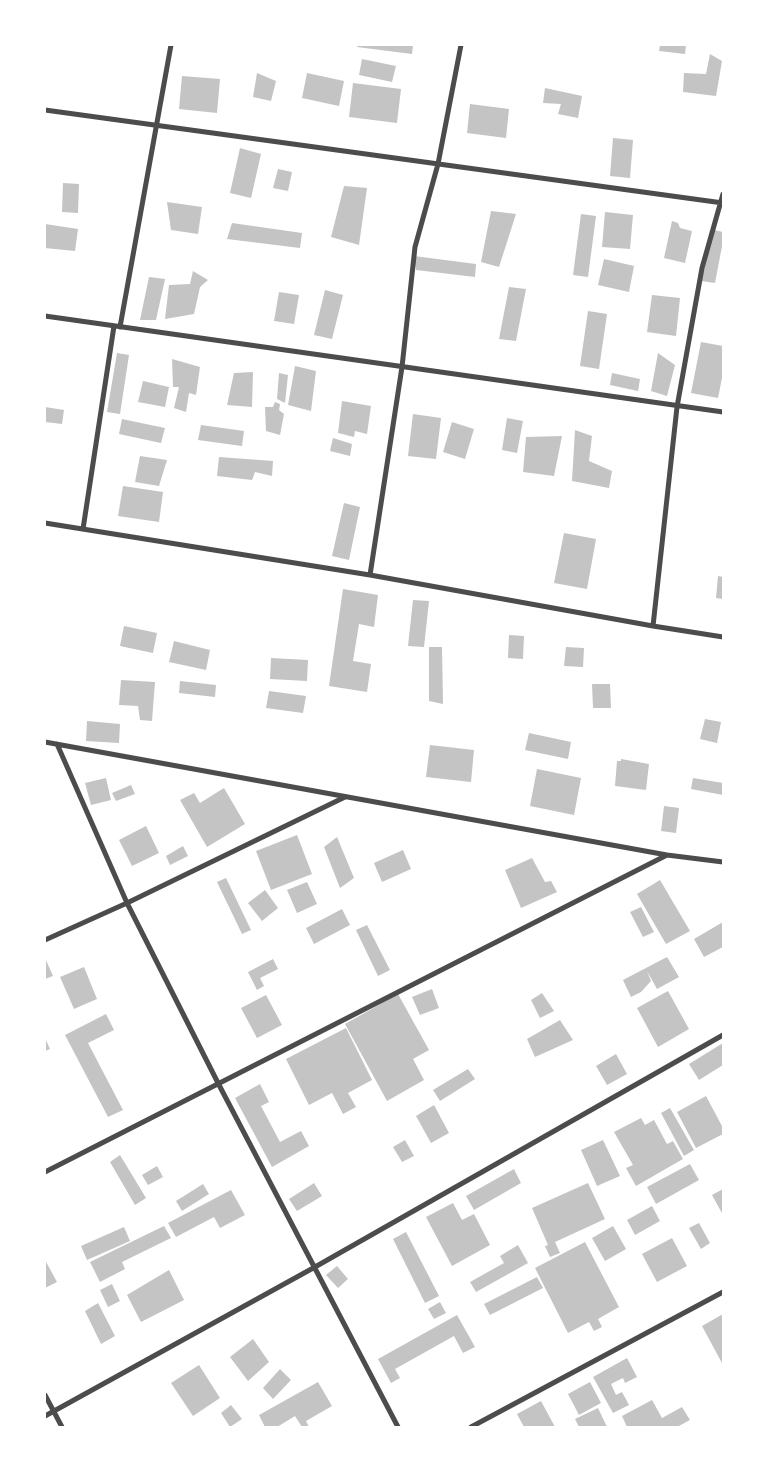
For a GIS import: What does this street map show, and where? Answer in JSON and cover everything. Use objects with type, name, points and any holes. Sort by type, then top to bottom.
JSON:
[{"type":"street","points":[[83,529],[117,326],[171,45]]},
{"type":"street","points":[[370,575],[402,367],[415,247],[438,164],[461,45]]},
{"type":"street","points":[[45,110],[722,203]]},
{"type":"street","points":[[653,626],[677,406],[702,268],[723,194]]},
{"type":"street","points":[[45,316],[723,412]]},
{"type":"street","points":[[45,523],[370,575],[723,637]]},
{"type":"street","points":[[45,742],[667,855],[723,862]]},
{"type":"street","points":[[57,744],[127,903],[218,1083],[398,1427]]},
{"type":"street","points":[[45,940],[127,903],[345,797]]},
{"type":"street","points":[[45,1172],[667,855]]},
{"type":"street","points":[[45,1416],[315,1267],[723,1035]]},
{"type":"street","points":[[471,1427],[723,1292]]},
{"type":"street","points":[[45,1395],[62,1427]]},
{"type":"building","points":[[358,45],[413,45],[412,54],[357,47]]},
{"type":"building","points":[[660,45],[686,45],[685,54],[659,51]]},
{"type":"building","points":[[710,54],[722,61],[716,96],[683,92],[684,73],[706,74]]},
{"type":"building","points":[[362,59],[396,66],[392,82],[359,75]]},
{"type":"building","points":[[257,73],[276,81],[271,101],[253,97]]},
{"type":"building","points":[[307,73],[344,81],[339,106],[302,98]]},
{"type":"building","points":[[182,76],[220,79],[217,113],[179,109]]},
{"type":"building","points":[[353,83],[401,89],[397,123],[349,117]]},
{"type":"building","points":[[545,88],[582,96],[578,118],[558,114],[561,104],[543,103]]},
{"type":"building","points":[[470,104],[509,109],[506,138],[467,133]]},
{"type":"building","points":[[613,138],[633,140],[630,178],[610,176]]},
{"type":"building","points":[[240,148],[261,154],[251,198],[230,193]]},
{"type":"building","points":[[278,169],[292,172],[288,191],[273,188]]},
{"type":"building","points":[[63,183],[79,184],[78,213],[62,212]]},
{"type":"building","points":[[344,186],[367,188],[359,245],[331,237]]},
{"type":"building","points":[[167,202],[202,207],[198,234],[171,230]]},
{"type":"building","points":[[491,211],[516,214],[499,267],[481,262]]},
{"type":"building","points":[[605,212],[633,215],[630,249],[602,247]]},
{"type":"building","points":[[581,214],[596,216],[588,277],[573,275]]},
{"type":"building","points":[[672,221],[678,223],[680,228],[692,231],[685,263],[664,258]]},
{"type":"building","points":[[232,223],[302,233],[300,248],[227,239]]},
{"type":"building","points":[[45,224],[78,229],[75,251],[45,248]]},
{"type":"building","points":[[714,230],[723,232],[715,283],[701,281]]},
{"type":"building","points":[[414,256],[476,264],[475,277],[416,270]]},
{"type":"building","points":[[604,259],[634,266],[629,292],[598,285]]},
{"type":"building","points":[[193,271],[208,280],[200,287],[194,314],[165,319],[169,285],[190,284]]},
{"type":"building","points":[[149,277],[165,279],[156,320],[140,320]]},
{"type":"building","points":[[509,287],[526,289],[516,341],[499,339]]},
{"type":"building","points":[[325,290],[343,295],[332,339],[314,335]]},
{"type":"building","points":[[279,292],[299,295],[294,324],[274,321]]},
{"type":"building","points":[[652,295],[680,298],[676,336],[647,332]]},
{"type":"building","points":[[588,311],[607,314],[599,369],[580,366]]},
{"type":"building","points":[[701,342],[723,346],[723,373],[718,398],[691,393]]},
{"type":"building","points":[[117,353],[129,355],[120,414],[107,412]]},
{"type":"building","points":[[658,353],[675,365],[667,396],[651,391]]},
{"type":"building","points":[[172,359],[200,367],[196,395],[189,393],[186,412],[174,408],[179,387],[173,387]]},
{"type":"building","points":[[295,366],[316,371],[311,411],[288,405]]},
{"type":"building","points":[[253,372],[252,407],[227,405],[234,373]]},
{"type":"building","points":[[279,373],[288,375],[285,403],[277,399]]},
{"type":"building","points":[[612,373],[640,379],[638,391],[610,385]]},
{"type":"building","points":[[143,381],[169,387],[165,407],[138,402]]},
{"type":"building","points":[[342,401],[371,406],[367,434],[355,431],[354,437],[338,433]]},
{"type":"building","points":[[275,402],[280,404],[279,410],[284,414],[280,435],[266,431],[265,407],[273,407]]},
{"type":"building","points":[[45,407],[64,410],[62,424],[45,422]]},
{"type":"building","points":[[413,414],[441,418],[436,459],[408,456]]},
{"type":"building","points":[[507,418],[523,421],[517,453],[502,450]]},
{"type":"building","points":[[122,419],[165,428],[161,443],[119,434]]},
{"type":"building","points":[[452,422],[474,429],[465,459],[443,452]]},
{"type":"building","points":[[201,425],[244,431],[242,446],[198,440]]},
{"type":"building","points":[[575,430],[592,436],[589,461],[612,471],[609,488],[572,481]]},
{"type":"building","points":[[562,436],[554,476],[523,472],[526,437]]},
{"type":"building","points":[[333,438],[352,444],[350,456],[330,451]]},
{"type":"building","points":[[140,456],[167,460],[159,486],[135,482]]},
{"type":"building","points":[[219,457],[273,461],[272,476],[255,472],[252,480],[217,476]]},
{"type":"building","points":[[123,486],[163,492],[159,522],[118,516]]},
{"type":"building","points":[[344,503],[360,507],[349,560],[332,556]]},
{"type":"building","points":[[564,533],[596,539],[587,589],[554,583]]},
{"type":"building","points":[[718,576],[723,577],[723,599],[716,598]]},
{"type":"building","points":[[343,589],[378,595],[374,627],[359,624],[353,661],[371,664],[367,692],[329,686]]},
{"type":"building","points":[[413,600],[429,601],[424,647],[408,646]]},
{"type":"building","points":[[124,626],[157,633],[153,653],[120,646]]},
{"type":"building","points":[[509,635],[524,636],[523,659],[508,658]]},
{"type":"building","points":[[174,641],[210,650],[206,670],[169,662]]},
{"type":"building","points":[[429,647],[442,647],[443,704],[429,701]]},
{"type":"building","points":[[566,647],[584,648],[583,667],[564,666]]},
{"type":"building","points":[[271,658],[308,660],[307,681],[270,679]]},
{"type":"building","points":[[121,680],[155,682],[152,721],[140,720],[138,706],[119,705]]},
{"type":"building","points":[[180,681],[216,685],[215,697],[179,693]]},
{"type":"building","points":[[592,684],[610,684],[611,708],[593,708]]},
{"type":"building","points":[[269,691],[306,696],[303,713],[266,708]]},
{"type":"building","points":[[705,719],[721,722],[717,743],[700,739]]},
{"type":"building","points":[[87,721],[120,724],[119,743],[86,741]]},
{"type":"building","points":[[529,733],[571,742],[568,759],[525,750]]},
{"type":"building","points":[[430,745],[474,750],[471,782],[426,777]]},
{"type":"building","points":[[621,759],[649,764],[646,790],[615,786],[617,761],[621,761]]},
{"type":"building","points":[[537,769],[581,778],[574,815],[530,806]]},
{"type":"building","points":[[106,778],[111,800],[91,805],[85,783]]},
{"type":"building","points":[[693,778],[723,783],[723,795],[691,789]]},
{"type":"building","points":[[131,785],[135,794],[116,801],[112,793]]},
{"type":"building","points":[[224,788],[245,824],[207,847],[180,800],[194,793],[200,803]]},
{"type":"building","points":[[664,806],[679,808],[676,833],[661,831]]},
{"type":"building","points":[[146,826],[159,853],[132,866],[119,840]]},
{"type":"building","points":[[297,835],[312,874],[271,890],[256,851]]},
{"type":"building","points":[[337,837],[354,878],[340,888],[324,847]]},
{"type":"building","points":[[183,846],[188,856],[170,865],[166,856]]},
{"type":"building","points":[[403,850],[411,869],[382,882],[374,863]]},
{"type":"building","points":[[532,858],[545,882],[551,881],[557,892],[521,908],[505,870]]},
{"type":"building","points":[[226,878],[251,930],[242,934],[217,882]]},
{"type":"building","points":[[660,880],[690,931],[666,944],[637,894]]},
{"type":"building","points":[[307,882],[317,904],[297,913],[287,890]]},
{"type":"building","points":[[265,890],[278,908],[262,921],[248,903]]},
{"type":"building","points":[[641,907],[654,932],[643,937],[630,912]]},
{"type":"building","points":[[342,909],[350,925],[314,944],[306,928]]},
{"type":"building","points":[[723,922],[723,947],[704,957],[694,939]]},
{"type":"building","points":[[367,925],[390,970],[378,976],[356,930]]},
{"type":"building","points":[[667,957],[679,977],[657,989],[647,971],[651,981],[641,992],[631,997],[623,980]]},
{"type":"building","points":[[45,958],[53,976],[45,979]]},
{"type":"building","points":[[273,959],[278,969],[260,978],[264,986],[257,990],[248,972]]},
{"type":"building","points":[[84,967],[97,999],[74,1009],[60,977]]},
{"type":"building","points":[[432,989],[439,1008],[420,1015],[412,997]]},
{"type":"building","points":[[668,991],[689,1029],[658,1047],[637,1008]]},
{"type":"building","points":[[542,993],[554,1011],[540,1018],[531,1000]]},
{"type":"building","points":[[398,994],[429,1050],[413,1059],[424,1080],[387,1101],[345,1024]]},
{"type":"building","points":[[266,995],[282,1025],[257,1038],[241,1008]]},
{"type":"building","points":[[106,1014],[114,1030],[88,1043],[123,1110],[108,1117],[65,1035]]},
{"type":"building","points":[[560,1020],[573,1040],[535,1057],[527,1039]]},
{"type":"building","points":[[346,1028],[372,1080],[348,1093],[356,1107],[343,1114],[332,1093],[309,1105],[286,1059]]},
{"type":"building","points":[[45,1038],[50,1049],[45,1051]]},
{"type":"building","points":[[723,1043],[723,1065],[699,1080],[689,1064]]},
{"type":"building","points":[[616,1054],[627,1074],[607,1085],[596,1066]]},
{"type":"building","points":[[468,1069],[475,1079],[440,1101],[433,1090]]},
{"type":"building","points":[[260,1084],[269,1102],[261,1106],[280,1142],[301,1131],[309,1146],[272,1167],[235,1098]]},
{"type":"building","points":[[706,1096],[723,1128],[723,1134],[696,1148],[677,1112]]},
{"type":"building","points":[[434,1105],[449,1133],[431,1143],[416,1116]]},
{"type":"building","points":[[670,1108],[694,1150],[684,1156],[661,1113]]},
{"type":"building","points":[[641,1118],[645,1125],[654,1120],[667,1144],[673,1141],[683,1159],[636,1186],[626,1168],[633,1165],[614,1132]]},
{"type":"building","points":[[405,1140],[414,1156],[402,1162],[393,1147]]},
{"type":"building","points":[[603,1140],[620,1176],[597,1186],[581,1150]]},
{"type":"building","points":[[120,1155],[146,1198],[135,1205],[110,1162]]},
{"type":"building","points":[[690,1164],[699,1180],[656,1204],[647,1187]]},
{"type":"building","points":[[157,1166],[163,1177],[148,1185],[142,1175]]},
{"type":"building","points":[[514,1169],[521,1183],[474,1210],[466,1196]]},
{"type":"building","points":[[314,1183],[322,1196],[297,1211],[289,1199]]},
{"type":"building","points":[[588,1183],[605,1219],[555,1242],[560,1253],[550,1257],[545,1246],[548,1245],[532,1208]]},
{"type":"building","points":[[203,1184],[209,1194],[182,1211],[176,1201]]},
{"type":"building","points":[[723,1189],[723,1215],[712,1195]]},
{"type":"building","points":[[231,1190],[245,1215],[220,1228],[214,1217],[176,1237],[168,1223]]},
{"type":"building","points":[[453,1203],[462,1220],[474,1214],[490,1245],[452,1266],[426,1217]]},
{"type":"building","points":[[652,1206],[660,1221],[635,1235],[627,1220]]},
{"type":"building","points":[[699,1223],[710,1243],[701,1249],[689,1228]]},
{"type":"building","points":[[164,1226],[171,1238],[122,1262],[125,1269],[100,1282],[90,1262]]},
{"type":"building","points":[[613,1226],[626,1249],[605,1261],[592,1238]]},
{"type":"building","points":[[124,1227],[130,1241],[87,1260],[81,1246]]},
{"type":"building","points":[[406,1232],[439,1296],[425,1303],[393,1239]]},
{"type":"building","points":[[672,1238],[687,1266],[657,1282],[642,1254]]},
{"type":"building","points":[[585,1242],[619,1307],[598,1319],[602,1327],[594,1331],[589,1322],[568,1333],[535,1268]]},
{"type":"building","points":[[518,1245],[528,1263],[476,1292],[470,1282],[504,1263],[500,1256]]},
{"type":"building","points":[[45,1260],[57,1282],[45,1288]]},
{"type":"building","points":[[337,1266],[348,1279],[338,1288],[326,1275]]},
{"type":"building","points":[[169,1270],[184,1300],[141,1322],[127,1295]]},
{"type":"building","points":[[537,1277],[543,1288],[490,1315],[484,1304]]},
{"type":"building","points":[[112,1284],[120,1301],[108,1307],[100,1290]]},
{"type":"building","points":[[440,1302],[446,1313],[434,1319],[428,1309]]},
{"type":"building","points":[[98,1303],[115,1336],[101,1344],[85,1311]]},
{"type":"building","points":[[723,1314],[723,1365],[702,1326]]},
{"type":"building","points":[[457,1315],[475,1347],[463,1353],[454,1336],[395,1369],[400,1378],[391,1383],[378,1359]]},
{"type":"building","points":[[253,1339],[269,1362],[248,1381],[230,1357]]},
{"type":"building","points":[[627,1358],[637,1377],[625,1383],[623,1378],[611,1384],[616,1395],[622,1392],[629,1405],[613,1413],[593,1377]]},
{"type":"building","points":[[199,1365],[220,1398],[193,1416],[171,1383]]},
{"type":"building","points":[[280,1369],[291,1380],[273,1399],[263,1388]]},
{"type":"building","points":[[318,1382],[332,1406],[306,1421],[309,1427],[302,1427],[295,1416],[277,1427],[265,1427],[259,1415]]},
{"type":"building","points":[[590,1382],[601,1403],[579,1415],[568,1394]]},
{"type":"building","points":[[652,1400],[662,1418],[682,1407],[690,1420],[677,1427],[627,1427],[622,1416]]},
{"type":"building","points":[[541,1401],[555,1427],[524,1427],[517,1414]]},
{"type":"building","points":[[231,1405],[242,1419],[230,1427],[221,1413]]},
{"type":"building","points":[[598,1408],[607,1427],[579,1427],[575,1419]]}]
